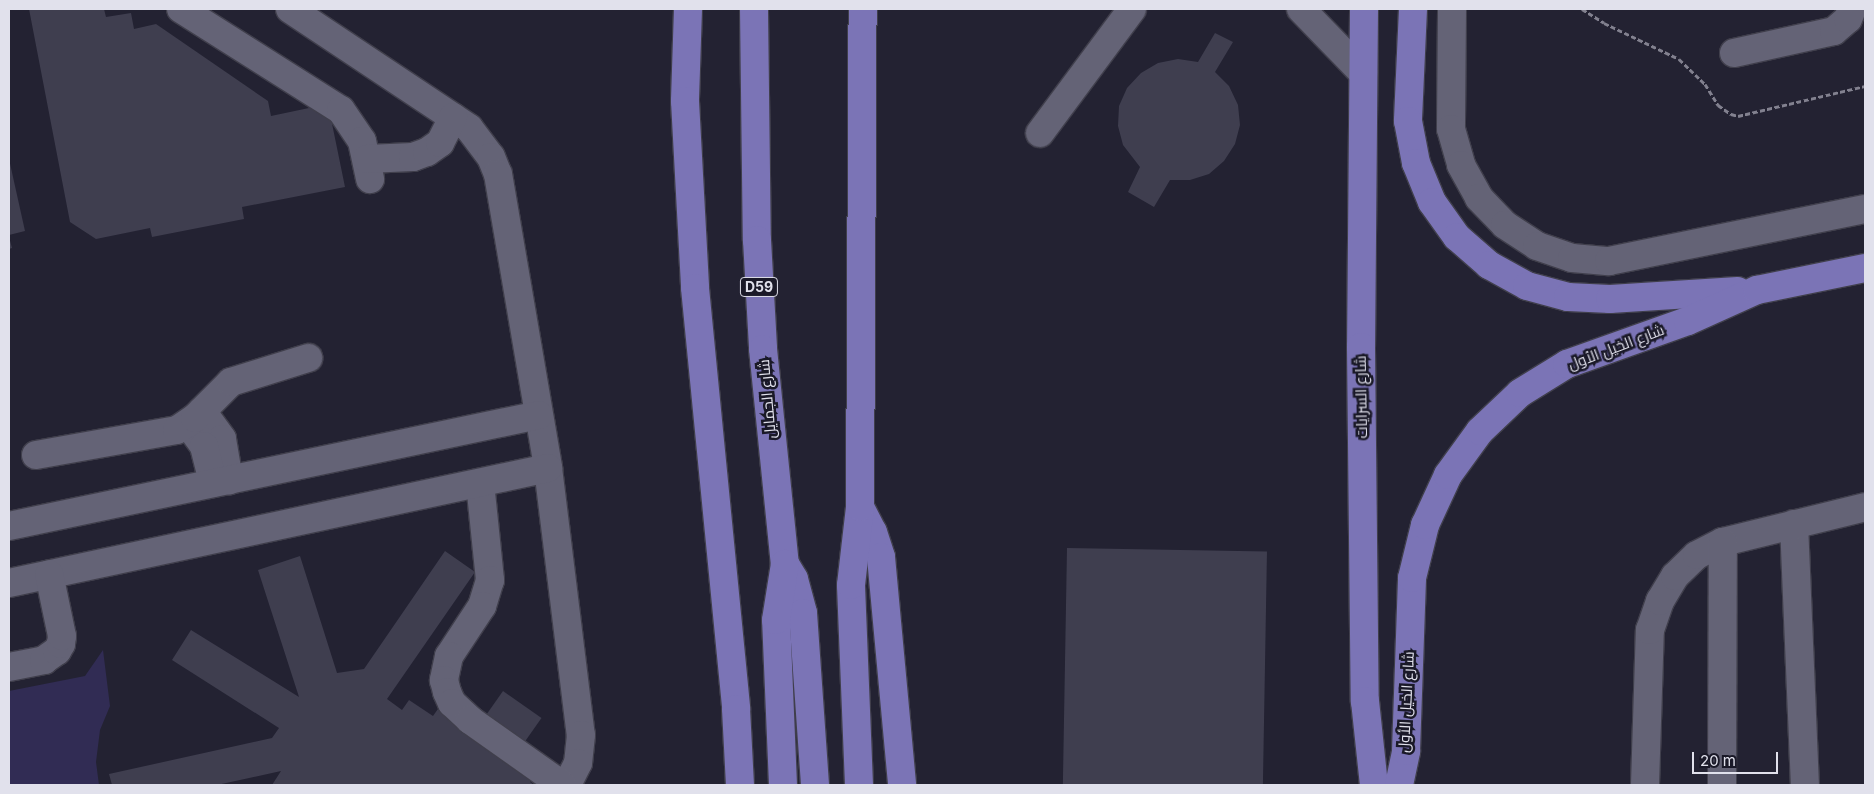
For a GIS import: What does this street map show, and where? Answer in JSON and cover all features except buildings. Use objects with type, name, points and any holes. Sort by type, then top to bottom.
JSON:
[{"type":"main road","points":[[688,9],[685,102],[695,288],[736,709],[740,785]]},
{"type":"main road","name":"شارع الجمايل","points":[[754,9],[757,240],[763,348],[785,564],[794,579],[803,613],[815,785]]},
{"type":"main road","points":[[859,785],[852,585],[860,507],[863,9]]},
{"type":"main road","name":"شارع السرايات","points":[[1364,9],[1360,348],[1365,701],[1374,785]]},
{"type":"main road","points":[[1413,9],[1408,121],[1416,163],[1432,202],[1452,230],[1489,265],[1527,286],[1568,297],[1610,300],[1757,290]]},
{"type":"main road","name":"شارع الخيل الأول","points":[[1399,785],[1406,751],[1412,578],[1425,525],[1448,475],[1480,431],[1520,394],[1567,364],[1688,321],[1757,290],[1865,268]]},
{"type":"main road","points":[[860,507],[873,532],[880,557],[902,785]]},
{"type":"main road","points":[[783,785],[776,620],[785,564]]},
{"type":"lane","points":[[181,9],[341,110],[354,124],[368,169],[427,152],[444,137],[453,117]]},
{"type":"lane","points":[[290,9],[453,117],[481,142],[498,174],[548,468],[581,734],[578,763],[567,785]]},
{"type":"lane","points":[[1040,133],[1132,9]]},
{"type":"lane","points":[[1301,9],[1363,73]]},
{"type":"lane","points":[[1452,9],[1451,129],[1461,165],[1479,198],[1505,226],[1537,246],[1572,258],[1609,261],[1865,209]]},
{"type":"lane","points":[[1734,53],[1834,31],[1848,19],[1852,9]]},
{"type":"lane","points":[[36,455],[177,430],[195,417],[231,382],[308,358]]},
{"type":"lane","points":[[9,526],[539,415]]},
{"type":"lane","points":[[195,417],[222,439],[221,481]]},
{"type":"lane","points":[[9,583],[548,468]]},
{"type":"lane","points":[[480,483],[490,580],[482,606],[449,656],[444,680],[447,692],[452,703],[470,720],[562,785]]},
{"type":"lane","points":[[1645,785],[1650,630],[1660,601],[1676,576],[1697,555],[1723,542],[1865,508]]},
{"type":"lane","points":[[1794,524],[1805,785]]},
{"type":"lane","points":[[1722,785],[1723,542]]},
{"type":"lane","points":[[9,667],[44,660],[57,651],[61,644],[62,636],[48,574]]},
{"type":"shaded area","points":[[103,650],[110,706],[100,730],[96,762],[99,785],[9,785],[9,691],[85,676]]}]
